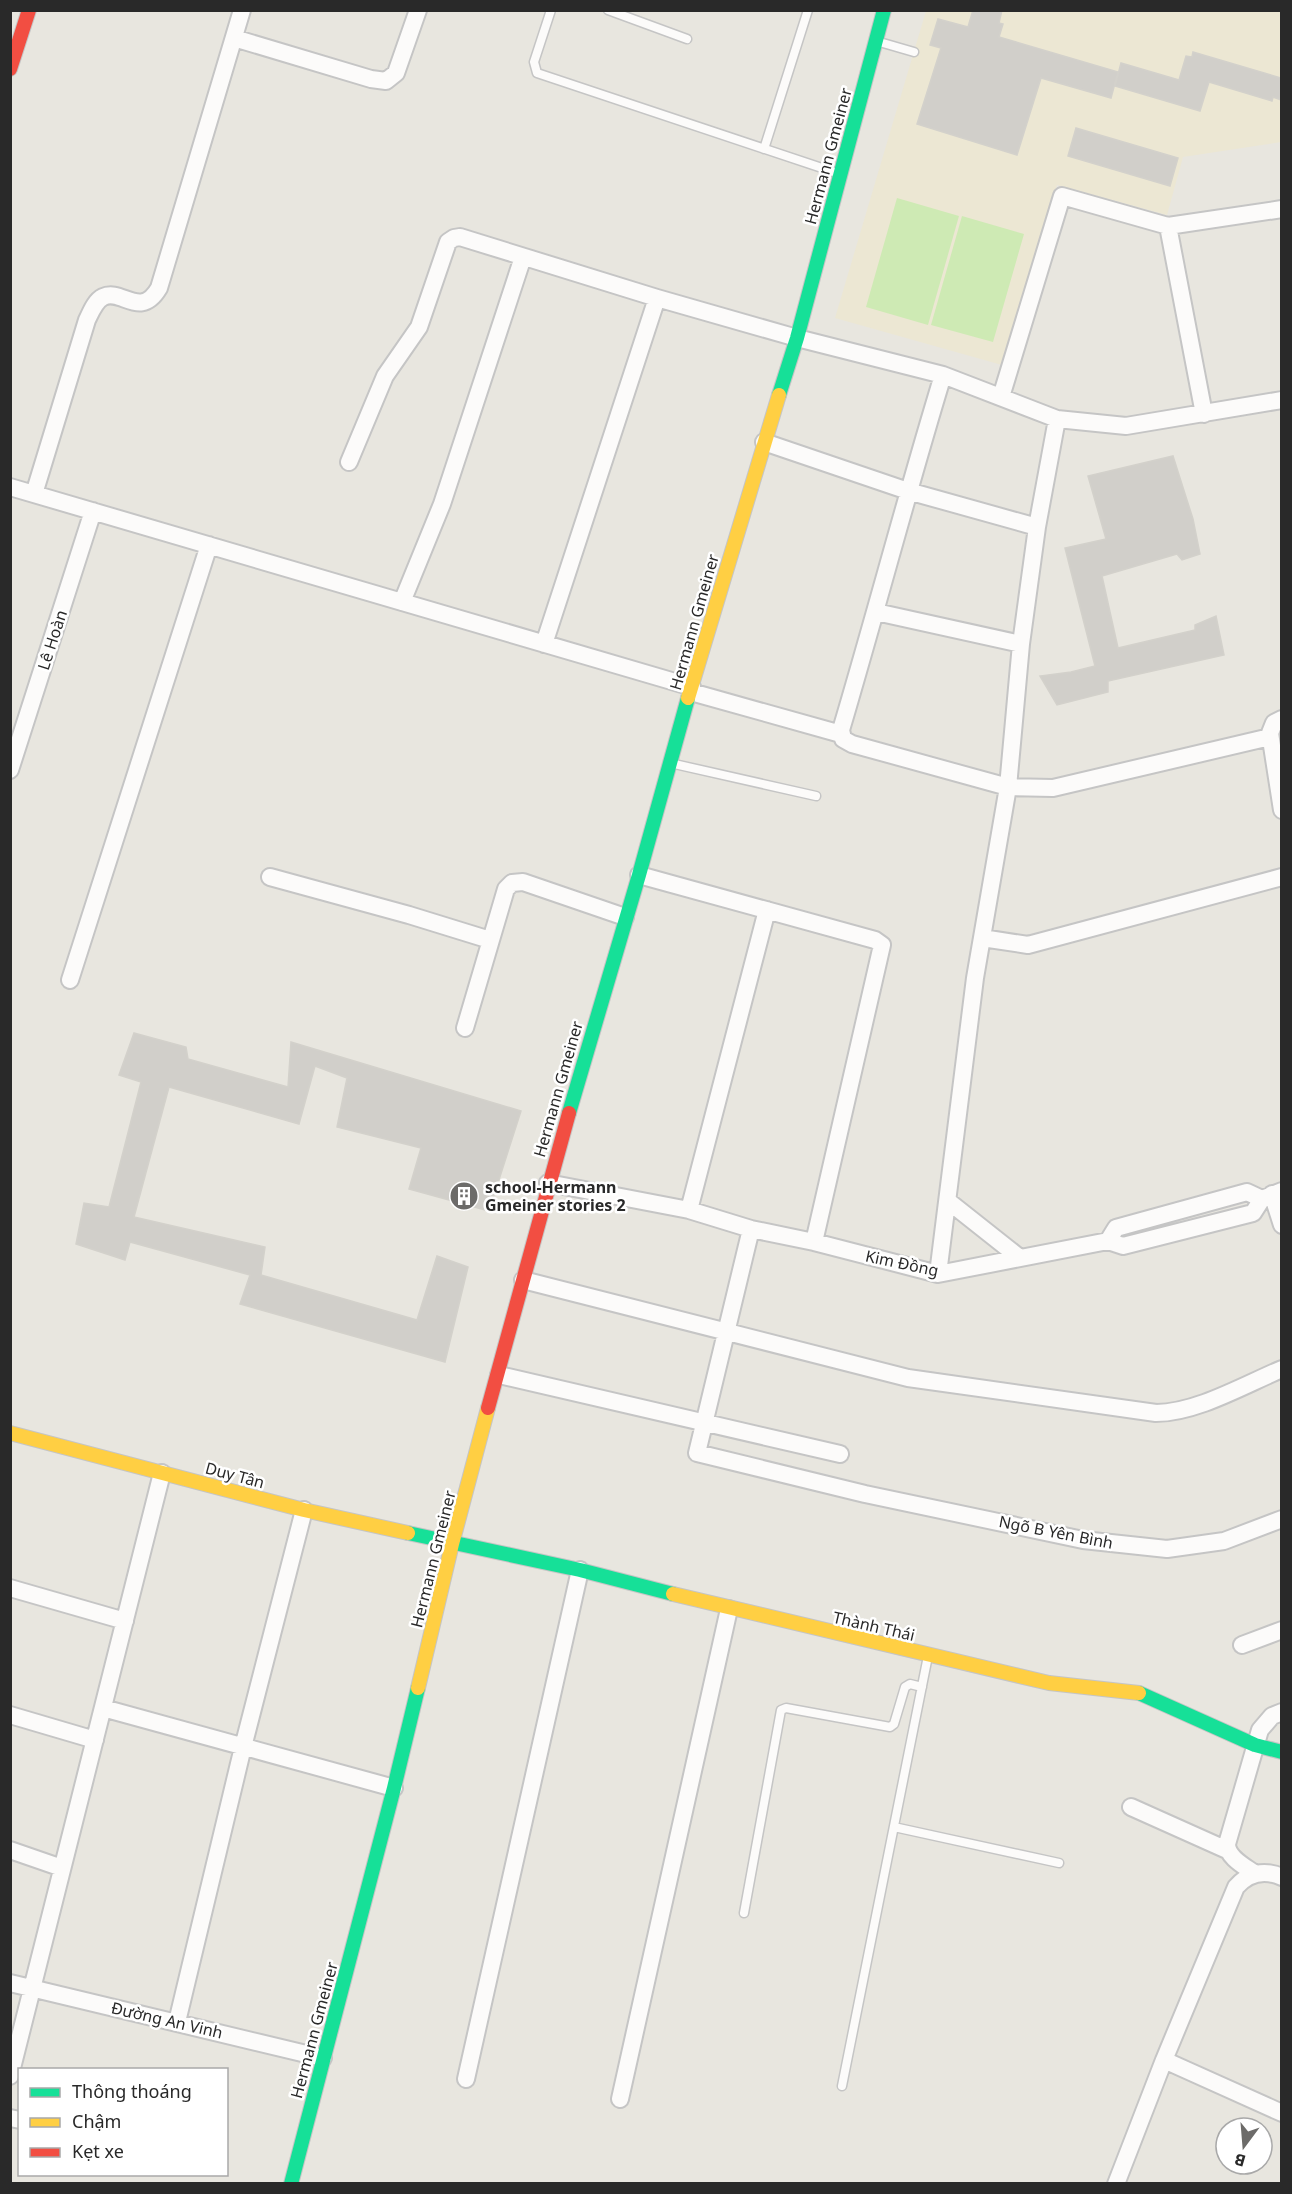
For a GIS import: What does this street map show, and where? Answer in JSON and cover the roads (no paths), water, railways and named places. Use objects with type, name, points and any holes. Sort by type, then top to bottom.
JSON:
[{"type":"street","points":[[10,69],[29,10]]},
{"type":"street","points":[[34,494],[87,320],[96,302],[103,297],[110,296],[141,302],[150,299],[159,288],[242,10]]},
{"type":"street","points":[[234,38],[371,79],[386,81],[396,73],[418,10]]},
{"type":"street","name":"Hermann Gmeiner","points":[[291,2184],[394,1788],[452,1544],[499,1375],[548,1184],[639,875],[669,763],[797,338],[884,10]]},
{"type":"street","points":[[1001,397],[1062,196],[1168,226],[1281,209]]},
{"type":"street","points":[[1168,226],[1204,414]]},
{"type":"street","points":[[349,462],[385,376],[419,327],[448,242],[460,237],[657,298],[797,338],[943,375],[1057,419],[1126,426],[1281,400]]},
{"type":"street","points":[[402,602],[442,504],[523,257]]},
{"type":"street","points":[[544,644],[657,298]]},
{"type":"street","points":[[943,375],[908,491],[841,734],[843,739],[852,744],[1008,787],[1053,788],[1270,737]]},
{"type":"street","points":[[938,1274],[975,978],[1008,787],[1021,644],[1037,527],[1057,419]]},
{"type":"street","points":[[764,442],[908,491],[1037,527]]},
{"type":"street","points":[[10,487],[841,734]]},
{"type":"street","name":"Lê Hoàn","points":[[10,770],[93,511]]},
{"type":"street","points":[[70,980],[209,545]]},
{"type":"street","points":[[876,612],[1021,644]]},
{"type":"street","points":[[1281,719],[1271,726],[1270,737],[1281,810]]},
{"type":"street","points":[[639,875],[875,940],[882,945],[814,1242]]},
{"type":"street","points":[[270,877],[490,940]]},
{"type":"street","points":[[982,938],[1028,945],[1281,877]]},
{"type":"street","points":[[465,1028],[508,885],[523,882],[625,917]]},
{"type":"street","points":[[689,1210],[767,910]]},
{"type":"street","name":"Kim Đồng","points":[[548,1184],[689,1210],[751,1228],[938,1274],[1107,1241],[1116,1228],[1247,1192],[1272,1195]]},
{"type":"street","points":[[1107,1241],[1123,1246],[1253,1213],[1272,1195],[1281,1225]]},
{"type":"street","points":[[948,1201],[1020,1258]]},
{"type":"street","points":[[1196,1205],[1202,1226]]},
{"type":"street","points":[[703,1424],[751,1228]]},
{"type":"street","points":[[523,1280],[908,1378],[1156,1413],[1190,1409],[1281,1369]]},
{"type":"street","points":[[499,1375],[840,1454]]},
{"type":"street","name":"Ngõ B Yên Bình","points":[[703,1424],[697,1453],[865,1494],[1083,1540],[1167,1549],[1224,1541],[1281,1519]]},
{"type":"street","name":"Duy Tân","points":[[10,1433],[304,1510],[452,1544]]},
{"type":"street","points":[[10,2076],[162,1473]]},
{"type":"street","points":[[177,2022],[243,1747],[304,1510]]},
{"type":"street","name":"Thành Thái","points":[[452,1544],[580,1570],[729,1609],[1049,1683],[1143,1693],[1255,1745],[1281,1752]]},
{"type":"street","points":[[466,2079],[580,1570]]},
{"type":"street","points":[[10,1588],[125,1621]]},
{"type":"street","points":[[620,2099],[729,1609]]},
{"type":"street","points":[[1242,1645],[1281,1630]]},
{"type":"street","points":[[103,1708],[394,1788]]},
{"type":"street","points":[[1227,1850],[1260,1730],[1272,1716],[1281,1712]]},
{"type":"street","points":[[10,1715],[94,1740]]},
{"type":"street","points":[[1131,1807],[1227,1850],[1254,1873]]},
{"type":"street","points":[[10,1851],[62,1868]]},
{"type":"street","points":[[1121,2182],[1164,2060],[1236,1887],[1243,1879],[1254,1873],[1269,1873],[1281,1877]]},
{"type":"street","name":"Đường An Vinh","points":[[10,1983],[323,2058]]},
{"type":"street","points":[[1164,2060],[1281,2113]]},
{"type":"lane","points":[[551,10],[534,62],[537,73],[840,174]]},
{"type":"lane","points":[[764,149],[808,10]]},
{"type":"lane","points":[[613,11],[687,39]]},
{"type":"lane","points":[[875,41],[914,51]]},
{"type":"lane","points":[[669,763],[816,795]]},
{"type":"lane","points":[[842,2086],[928,1655]]},
{"type":"lane","points":[[744,1913],[781,1710],[786,1708],[890,1727],[894,1724],[905,1687],[910,1684],[922,1687]]},
{"type":"lane","points":[[894,1827],[1059,1863]]},
{"type":"place","name":"school-Hermann Gmeiner stories 2","points":[[464,1196]]}]
